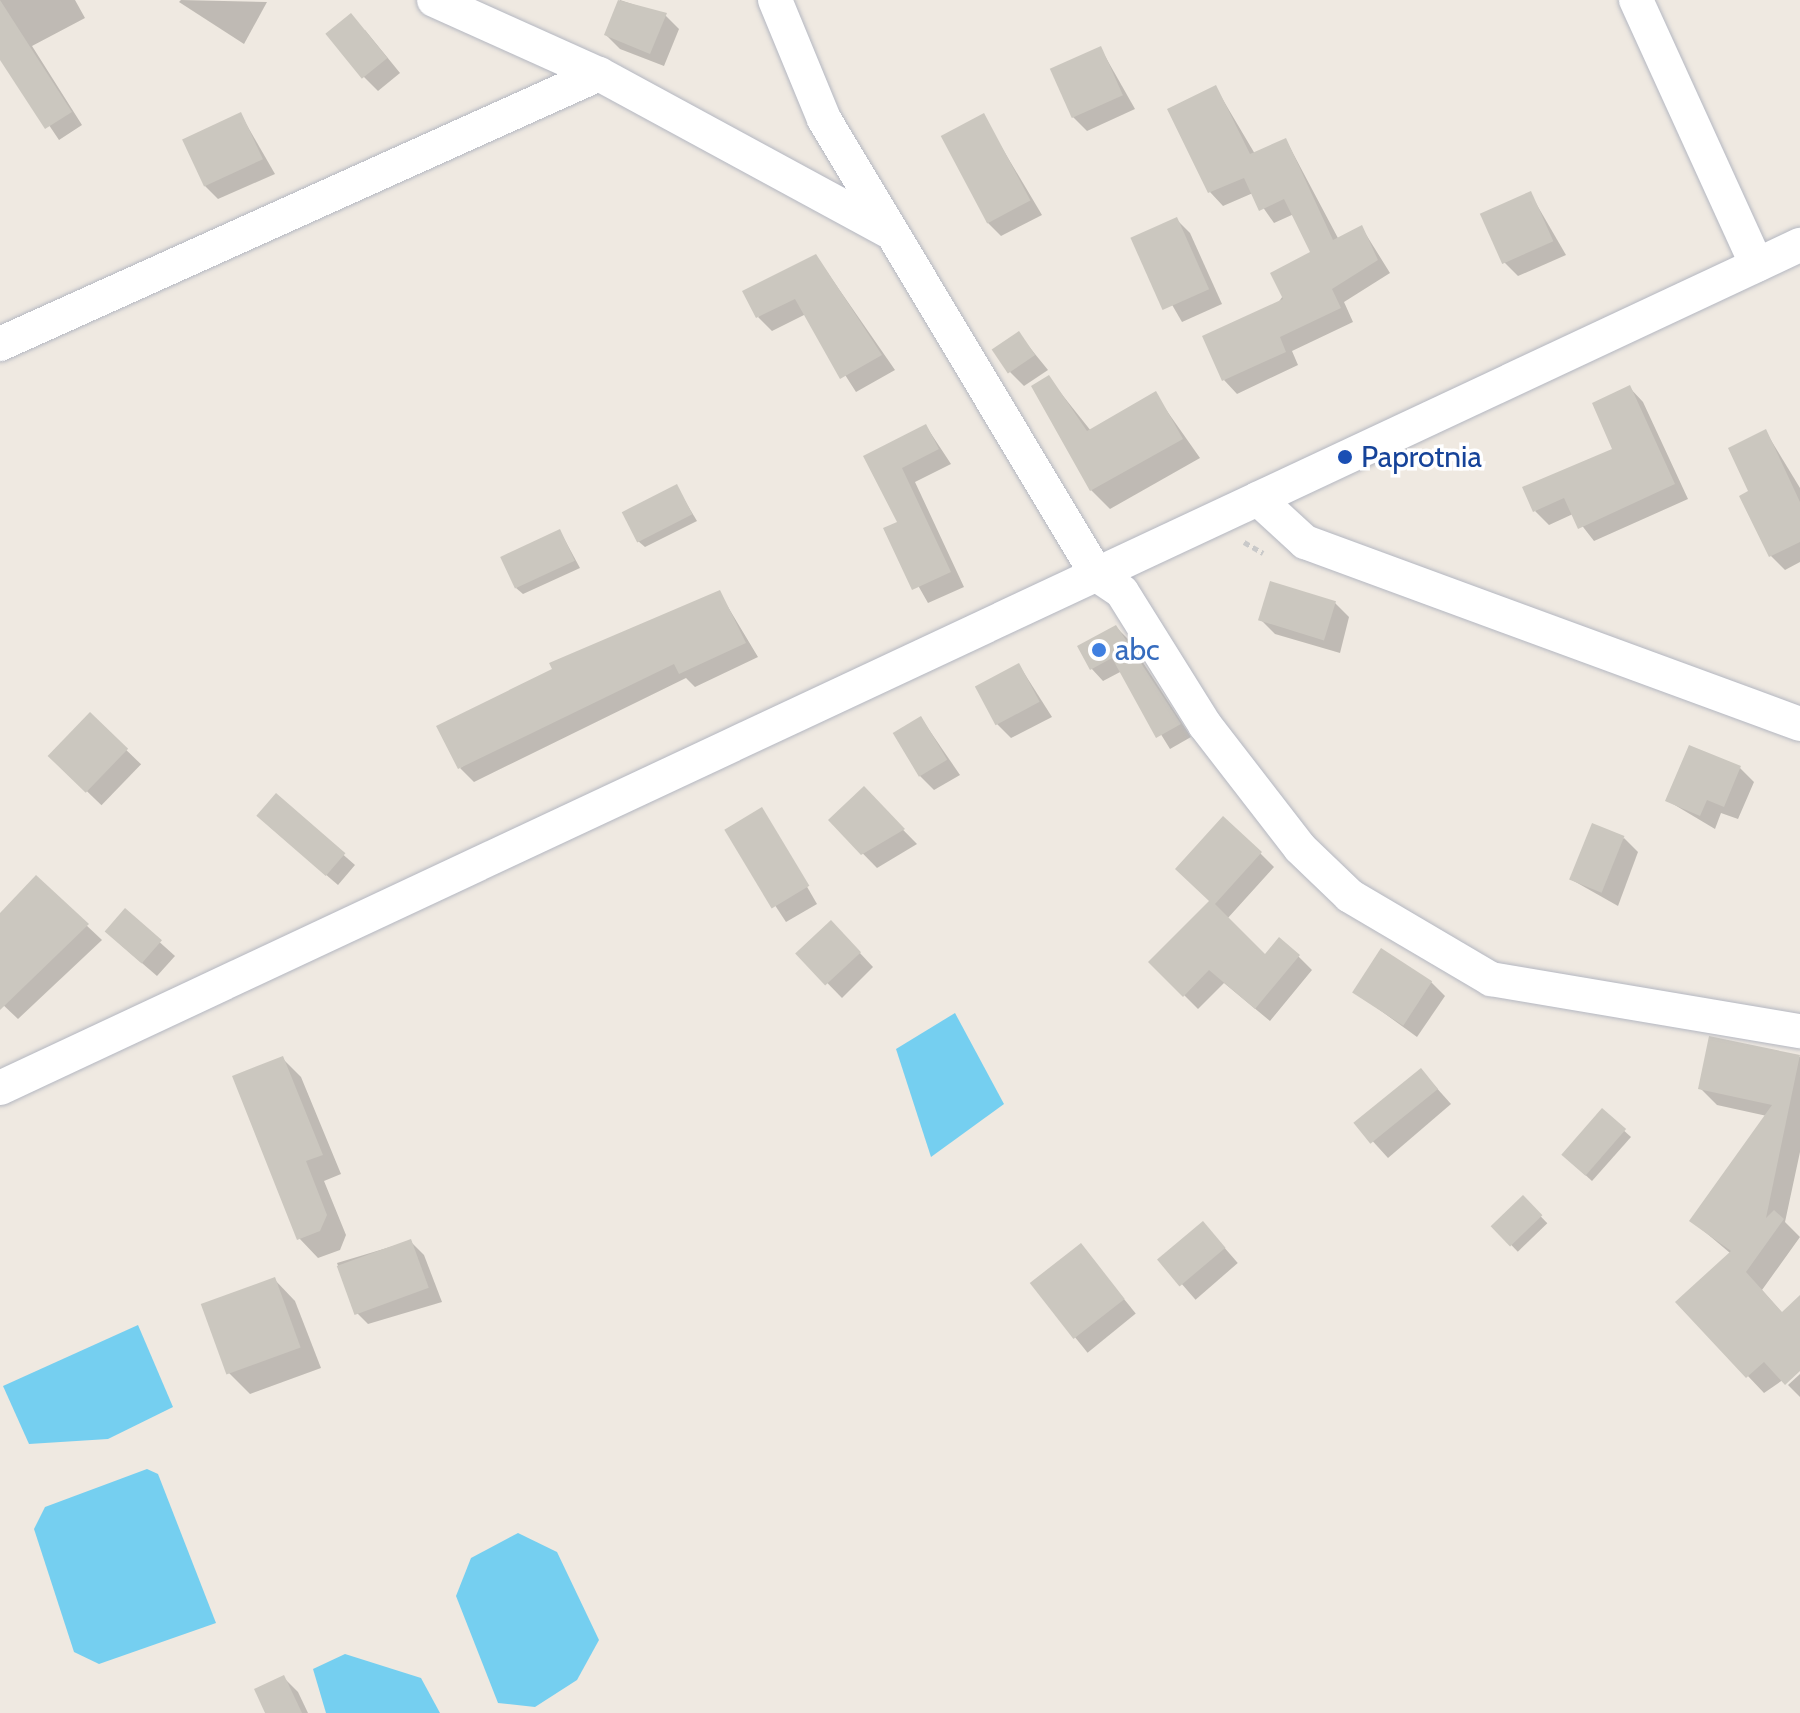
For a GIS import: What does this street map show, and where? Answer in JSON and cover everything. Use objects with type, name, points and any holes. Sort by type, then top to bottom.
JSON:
[{"type":"street","points":[[434,0],[599,74],[888,231]]},
{"type":"street","points":[[775,0],[824,119],[888,231],[1097,575],[1122,592],[1205,725],[1300,848],[1350,896],[1420,942],[1491,979],[1800,1031]]},
{"type":"street","points":[[1636,0],[1757,265]]},
{"type":"street","points":[[0,344],[599,74]]},
{"type":"street","points":[[0,1088],[1800,245]]},
{"type":"street","points":[[1258,499],[1305,542],[1800,724]]},
{"type":"water","points":[[955,1013],[1004,1104],[931,1157],[896,1049]]},
{"type":"water","points":[[138,1325],[173,1407],[108,1439],[29,1444],[3,1386]]},
{"type":"water","points":[[147,1469],[158,1474],[216,1623],[99,1664],[74,1652],[34,1529],[45,1507]]},
{"type":"water","points":[[518,1533],[557,1552],[599,1640],[577,1680],[535,1707],[498,1703],[456,1596],[471,1558]]},
{"type":"water","points":[[345,1654],[421,1678],[440,1713],[326,1713],[313,1669]]},
{"type":"building","points":[[0,0],[72,112],[45,129],[0,60]]},
{"type":"building","points":[[618,0],[667,13],[650,54],[604,35]]},
{"type":"building","points":[[351,13],[388,58],[362,79],[325,34]]},
{"type":"building","points":[[1101,46],[1123,95],[1072,118],[1050,69]]},
{"type":"building","points":[[1216,85],[1250,154],[1286,138],[1333,240],[1362,225],[1378,260],[1332,289],[1341,308],[1280,337],[1286,352],[1222,381],[1202,336],[1283,299],[1270,273],[1310,252],[1284,199],[1259,211],[1244,178],[1208,193],[1167,109]]},
{"type":"building","points":[[241,112],[263,159],[204,187],[182,139]]},
{"type":"building","points":[[984,113],[1030,200],[987,223],[941,136]]},
{"type":"building","points":[[1531,191],[1553,241],[1502,264],[1480,214]]},
{"type":"building","points":[[1177,217],[1209,289],[1163,310],[1130,238]]},
{"type":"building","points":[[816,254],[882,355],[840,379],[795,299],[756,318],[742,291]]},
{"type":"building","points":[[1019,331],[1035,355],[1008,373],[992,349]]},
{"type":"building","points":[[1049,375],[1087,431],[1156,391],[1183,439],[1090,491],[1031,386]]},
{"type":"building","points":[[1630,385],[1675,484],[1578,529],[1564,498],[1533,512],[1522,487],[1612,449],[1592,403]]},
{"type":"building","points":[[926,424],[939,449],[902,468],[951,572],[912,590],[883,528],[897,522],[863,456]]},
{"type":"building","points":[[1766,429],[1800,502],[1800,542],[1769,557],[1739,496],[1748,491],[1728,448]]},
{"type":"building","points":[[677,484],[692,514],[637,542],[622,512]]},
{"type":"building","points":[[560,529],[575,561],[515,589],[500,557]]},
{"type":"building","points":[[1270,581],[1336,601],[1324,640],[1258,620]]},
{"type":"building","points":[[720,590],[746,643],[679,674],[674,664],[458,769],[436,726],[552,669],[549,663]]},
{"type":"building","points":[[1116,625],[1181,724],[1156,738],[1112,658],[1090,670],[1077,646]]},
{"type":"building","points":[[1019,663],[1040,702],[996,725],[975,686]]},
{"type":"building","points":[[90,712],[128,749],[86,793],[48,756]]},
{"type":"building","points":[[921,716],[947,760],[919,777],[893,733]]},
{"type":"building","points":[[1689,745],[1741,766],[1724,807],[1707,800],[1700,816],[1665,801]]},
{"type":"building","points":[[864,786],[905,829],[861,855],[828,820]]},
{"type":"building","points":[[276,793],[345,853],[326,876],[256,816]]},
{"type":"building","points":[[762,807],[809,886],[772,909],[724,830]]},
{"type":"building","points":[[1223,816],[1262,852],[1215,904],[1265,954],[1279,937],[1300,955],[1255,1009],[1209,970],[1183,997],[1148,962],[1209,901],[1175,869]]},
{"type":"building","points":[[1592,823],[1624,836],[1602,893],[1569,880]]},
{"type":"building","points":[[36,875],[89,924],[0,1010],[0,913]]},
{"type":"building","points":[[125,908],[162,940],[142,964],[105,931]]},
{"type":"building","points":[[831,920],[861,952],[825,986],[795,953]]},
{"type":"building","points":[[1381,948],[1432,981],[1403,1026],[1352,992]]},
{"type":"building","points":[[1709,1036],[1800,1055],[1766,1218],[1774,1210],[1784,1219],[1746,1272],[1782,1312],[1800,1295],[1800,1371],[1785,1385],[1764,1362],[1746,1378],[1675,1302],[1731,1251],[1689,1221],[1772,1105],[1698,1089]]},
{"type":"building","points":[[283,1056],[323,1155],[306,1161],[327,1215],[320,1231],[297,1240],[232,1076]]},
{"type":"building","points":[[1421,1068],[1438,1089],[1370,1144],[1353,1123]]},
{"type":"building","points":[[1602,1108],[1626,1129],[1585,1176],[1561,1155]]},
{"type":"building","points":[[1523,1195],[1542,1215],[1510,1246],[1491,1226]]},
{"type":"building","points":[[1203,1221],[1225,1248],[1180,1286],[1157,1260]]},
{"type":"building","points":[[411,1239],[429,1288],[355,1315],[337,1266]]},
{"type":"building","points":[[1081,1243],[1125,1299],[1073,1339],[1030,1283]]},
{"type":"building","points":[[275,1277],[301,1347],[226,1374],[201,1304]]},
{"type":"building","points":[[284,1675],[302,1713],[265,1713],[254,1689]]},
{"type":"place","name":"Paprotnia","points":[[1345,457]]},
{"type":"place","name":"abc","points":[[1099,650]]}]
